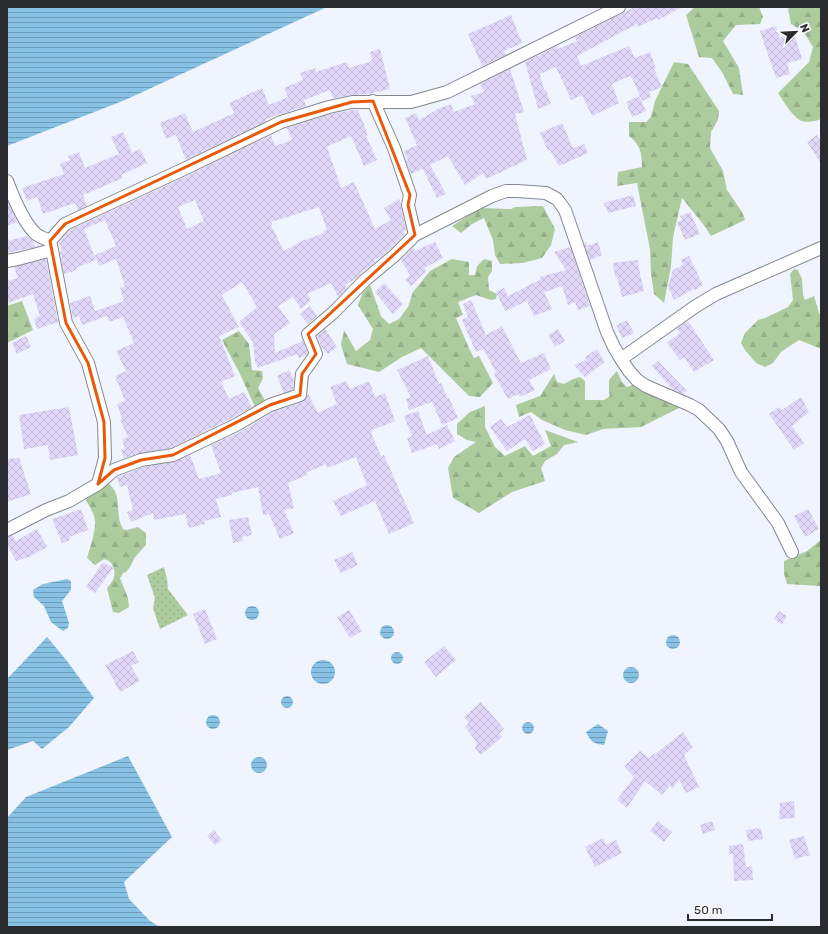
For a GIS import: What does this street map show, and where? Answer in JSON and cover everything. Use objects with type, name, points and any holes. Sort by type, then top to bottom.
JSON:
[{"type":"street","points":[[7,261],[18,260],[51,246],[65,224],[281,122],[329,107],[352,102],[411,102],[448,92],[619,7]]},
{"type":"street","points":[[373,101],[394,148],[410,195],[408,205],[415,235]]},
{"type":"street","points":[[7,181],[27,224],[37,235],[51,246],[66,323],[88,363],[104,422],[106,458],[98,484]]},
{"type":"street","points":[[7,530],[46,510],[69,501],[98,484],[114,470],[141,460],[173,455],[236,425],[270,405],[300,395],[302,374],[316,354],[308,334],[334,312],[364,281],[395,255],[415,235],[492,196],[506,191],[516,191],[546,193],[557,199],[565,210],[607,332],[621,359],[637,380],[646,386],[699,410],[719,429],[727,441],[741,472],[778,524],[792,552]]},
{"type":"street","points":[[621,359],[696,306],[716,294],[821,248]]},
{"type":"highlighted area","points":[[373,101],[410,195],[408,205],[415,235],[308,334],[316,354],[302,374],[300,395],[270,405],[173,455],[141,460],[114,470],[98,484],[105,458],[104,422],[88,363],[66,323],[50,241],[65,224],[281,122],[352,102]]},
{"type":"green space","points":[[695,7],[759,7],[763,17],[760,24],[736,25],[723,41],[739,68],[743,95],[733,94],[722,72],[712,58],[699,57],[686,15]]},
{"type":"green space","points":[[791,7],[821,7],[821,119],[809,122],[804,122],[795,116],[778,93],[809,62],[813,47],[803,31],[791,24],[788,9]]},
{"type":"green space","points":[[674,62],[688,64],[719,111],[718,120],[711,132],[710,148],[723,171],[727,190],[742,212],[745,220],[711,236],[682,198],[673,237],[671,267],[664,303],[654,294],[651,274],[650,249],[637,183],[617,186],[618,172],[642,167],[640,149],[636,142],[629,136],[629,122],[646,122],[651,117],[655,101]]},
{"type":"green space","points":[[543,206],[555,229],[551,245],[542,258],[523,263],[500,264],[495,255],[493,240],[484,218],[472,224],[461,233],[452,226],[481,208],[511,209],[515,207]]},
{"type":"green space","points":[[452,259],[469,262],[469,275],[475,275],[477,266],[484,259],[492,261],[492,271],[488,277],[489,290],[497,294],[496,299],[491,300],[476,295],[458,302],[463,315],[456,318],[474,358],[479,356],[493,383],[480,397],[469,396],[421,348],[402,357],[379,372],[347,364],[341,345],[344,330],[356,351],[370,340],[373,329],[358,305],[363,292],[370,285],[381,316],[389,324],[399,319],[408,307],[413,292],[430,271]]},
{"type":"green space","points":[[794,269],[798,270],[802,279],[803,295],[805,300],[814,296],[821,315],[821,349],[799,340],[781,352],[773,363],[765,367],[756,363],[741,343],[745,333],[758,320],[788,307],[793,300],[790,274]]},
{"type":"green space","points":[[22,301],[33,330],[7,343],[7,306]]},
{"type":"green space","points":[[239,331],[249,344],[252,370],[262,371],[263,378],[258,388],[267,404],[256,409],[222,340]]},
{"type":"green space","points":[[617,371],[622,382],[627,387],[635,384],[681,407],[641,427],[603,429],[586,435],[565,430],[542,420],[531,412],[519,417],[516,405],[540,396],[554,374],[557,382],[564,384],[580,377],[585,381],[585,400],[604,400],[610,396],[609,380]]},
{"type":"green space","points":[[485,406],[485,427],[495,447],[505,456],[525,446],[533,456],[551,446],[545,430],[578,442],[564,445],[557,454],[545,461],[541,468],[545,481],[512,492],[479,513],[453,498],[448,468],[454,457],[476,442],[467,440],[457,434],[457,424],[470,412]]},
{"type":"green space","points":[[109,484],[113,488],[116,495],[119,520],[123,529],[127,530],[138,527],[146,533],[146,545],[135,557],[130,567],[120,578],[128,598],[129,607],[119,613],[113,612],[107,588],[113,580],[115,573],[112,564],[104,559],[95,565],[87,558],[95,525],[93,513],[86,501],[87,496]]},
{"type":"green space","points":[[821,540],[821,586],[787,584],[784,574],[784,561],[807,551]]},
{"type":"green space","points":[[164,567],[168,589],[188,615],[160,629],[153,608],[155,598],[147,575]]},
{"type":"water","points":[[7,7],[327,7],[125,100],[7,146]]},
{"type":"water","points":[[67,579],[71,581],[71,590],[62,601],[69,623],[68,628],[63,631],[51,622],[44,606],[34,597],[33,590],[43,584]]},
{"type":"water","points":[[249,606],[255,606],[259,610],[259,616],[255,620],[249,620],[245,616],[245,610]]},
{"type":"water","points":[[387,625],[392,627],[394,632],[392,637],[387,639],[382,637],[380,632],[382,627]]},
{"type":"water","points":[[670,635],[676,635],[680,639],[680,645],[676,649],[670,649],[666,645],[666,639]]},
{"type":"water","points":[[47,637],[94,698],[69,727],[42,749],[33,741],[7,750],[7,679]]},
{"type":"water","points":[[399,652],[402,653],[402,663],[395,664],[392,663],[391,656],[392,653]]},
{"type":"water","points":[[323,660],[328,661],[334,667],[334,677],[328,683],[323,684],[318,683],[312,677],[311,672],[312,667],[318,661]]},
{"type":"water","points":[[631,667],[638,672],[639,675],[634,682],[631,683],[624,678],[623,675],[628,668]]},
{"type":"water","points":[[285,696],[289,696],[293,702],[289,708],[285,708],[281,704],[281,700]]},
{"type":"water","points":[[210,715],[216,715],[220,719],[220,725],[216,729],[210,729],[206,725],[206,719]]},
{"type":"water","points":[[526,722],[530,722],[534,728],[530,734],[526,734],[522,730],[522,726]]},
{"type":"water","points":[[598,724],[608,731],[604,745],[593,742],[586,732]]},
{"type":"water","points":[[128,756],[172,837],[124,882],[129,899],[150,921],[160,927],[7,927],[7,818],[26,797]]},
{"type":"water","points":[[259,757],[266,762],[267,765],[262,772],[259,773],[252,768],[251,765],[256,758]]},
{"type":"building","points":[[635,7],[682,7],[658,20],[657,18],[638,27],[637,24],[577,56],[581,66],[629,46],[635,58],[650,52],[656,68],[654,69],[662,87],[649,92],[651,97],[642,101],[630,76],[612,84],[619,103],[592,116],[582,95],[571,100],[556,67],[540,74],[544,90],[546,90],[551,104],[538,109],[525,62],[557,46],[558,49],[577,41],[575,37]]},
{"type":"building","points":[[511,15],[522,43],[504,51],[506,55],[482,66],[468,34]]},
{"type":"building","points":[[776,26],[780,38],[794,33],[802,59],[787,63],[790,74],[776,78],[760,31]]},
{"type":"building","points":[[380,49],[390,89],[369,94],[333,98],[330,90],[304,100],[306,106],[281,113],[265,120],[266,121],[186,160],[176,135],[166,139],[160,123],[185,113],[193,132],[234,113],[229,103],[262,88],[269,105],[288,97],[284,88],[303,80],[300,73],[315,68],[316,72],[347,62],[349,68],[372,61],[370,52]]},
{"type":"building","points":[[510,69],[524,112],[515,114],[527,160],[486,179],[483,173],[465,185],[448,156],[430,165],[446,194],[437,198],[423,169],[411,174],[404,151],[417,145],[405,118],[416,113],[419,120],[438,109],[451,104],[454,112],[475,104],[471,96],[484,92],[480,84]]},
{"type":"building","points":[[639,96],[646,111],[632,117],[626,102]]},
{"type":"building","points":[[358,110],[368,135],[366,136],[377,160],[364,166],[351,136],[327,147],[341,188],[354,182],[375,229],[391,220],[384,208],[399,199],[406,229],[404,232],[405,234],[381,257],[374,260],[375,262],[359,274],[360,275],[345,285],[347,288],[338,297],[331,283],[307,294],[311,300],[301,309],[293,297],[278,306],[290,323],[274,334],[275,353],[303,341],[308,353],[299,358],[297,354],[258,368],[255,362],[253,342],[239,322],[257,307],[242,282],[222,295],[239,327],[219,336],[235,376],[221,382],[229,399],[244,392],[252,407],[171,448],[140,453],[124,458],[121,450],[125,449],[122,439],[128,437],[120,420],[122,419],[117,404],[125,401],[115,376],[126,371],[116,351],[134,343],[123,317],[109,322],[107,316],[82,325],[79,316],[73,318],[70,303],[90,296],[95,311],[124,301],[120,288],[125,286],[116,259],[99,266],[95,255],[116,246],[105,220],[84,229],[96,260],[76,268],[77,270],[64,274],[60,252],[62,251],[59,243],[70,230],[271,135],[275,146],[292,140],[287,128],[331,114]],"holes":[[[195,200],[204,221],[187,229],[178,207]],[[319,207],[327,230],[323,231],[324,233],[302,241],[284,251],[271,225],[271,222]]]},
{"type":"building","points":[[562,123],[573,148],[584,144],[588,153],[559,166],[550,150],[548,151],[540,133]]},
{"type":"building","points":[[123,132],[132,153],[140,149],[147,163],[121,175],[123,178],[83,195],[87,206],[78,210],[75,203],[43,214],[37,197],[27,201],[22,188],[64,174],[60,164],[70,160],[68,156],[79,152],[85,168],[119,154],[111,137]]},
{"type":"building","points":[[817,135],[821,142],[821,164],[807,142]]},
{"type":"building","points":[[633,195],[636,206],[608,213],[604,203]]},
{"type":"building","points":[[7,201],[17,222],[7,226]]},
{"type":"building","points":[[690,212],[700,234],[685,240],[677,222],[682,220],[680,216]]},
{"type":"building","points":[[27,236],[33,241],[35,247],[7,253],[7,241]]},
{"type":"building","points":[[435,242],[443,258],[424,268],[426,271],[411,286],[405,280],[410,275],[401,260],[413,248],[415,251]]},
{"type":"building","points":[[586,242],[587,246],[598,242],[602,255],[590,260],[584,243]]},
{"type":"building","points":[[570,247],[590,306],[578,310],[575,302],[568,305],[562,286],[544,292],[552,309],[534,316],[527,301],[505,311],[496,292],[504,288],[508,296],[541,279],[540,277],[566,270],[554,252]]},
{"type":"building","points":[[689,256],[703,285],[674,300],[668,287],[673,270],[683,265],[681,260]]},
{"type":"building","points":[[46,259],[58,322],[37,329],[34,319],[40,316],[33,294],[7,303],[7,281],[18,278],[14,267]]},
{"type":"building","points":[[638,260],[644,291],[622,297],[617,277],[615,277],[613,263]]},
{"type":"building","points":[[384,283],[403,304],[393,314],[375,292]]},
{"type":"building","points":[[471,300],[486,335],[502,326],[521,363],[544,353],[551,369],[529,380],[535,390],[520,397],[519,394],[508,399],[494,374],[496,372],[483,349],[476,352],[462,320],[468,317],[463,304]]},
{"type":"building","points":[[310,306],[317,316],[308,324],[300,314]]},
{"type":"building","points":[[627,320],[634,333],[622,338],[616,325]]},
{"type":"building","points":[[688,321],[714,360],[694,372],[684,357],[680,360],[667,343],[680,333],[677,329]]},
{"type":"building","points":[[325,329],[337,347],[328,354],[322,348],[317,336]]},
{"type":"building","points":[[558,329],[565,341],[555,347],[548,335]]},
{"type":"building","points":[[26,336],[31,347],[17,354],[12,343]]},
{"type":"building","points":[[597,349],[605,362],[585,377],[574,365],[586,360],[585,357]]},
{"type":"building","points":[[428,356],[439,384],[441,383],[458,418],[442,425],[432,402],[409,410],[406,399],[411,397],[397,370]]},
{"type":"building","points":[[658,361],[687,391],[683,394],[673,390],[652,366]]},
{"type":"building","points":[[289,370],[294,380],[293,389],[284,393],[277,376]]},
{"type":"building","points":[[346,381],[350,389],[369,381],[375,397],[385,393],[395,421],[372,430],[373,432],[371,433],[381,456],[384,455],[414,523],[389,534],[375,501],[341,516],[333,501],[367,485],[356,457],[327,468],[326,464],[306,473],[307,475],[288,483],[294,508],[284,510],[294,533],[280,539],[269,514],[263,515],[258,487],[232,493],[232,495],[216,499],[221,517],[204,521],[205,524],[189,528],[185,514],[154,520],[153,513],[131,522],[127,512],[133,510],[127,485],[120,487],[117,477],[143,467],[174,462],[190,455],[199,479],[221,473],[211,445],[240,432],[273,412],[303,402],[308,394],[318,413],[337,404],[330,387]]},
{"type":"building","points":[[801,397],[809,412],[792,426],[804,443],[794,450],[769,414],[779,407],[782,410]]},
{"type":"building","points":[[69,407],[78,455],[50,460],[48,445],[24,449],[19,415]]},
{"type":"building","points":[[418,411],[427,435],[447,425],[455,441],[439,449],[437,444],[412,453],[407,438],[412,436],[404,416]]},
{"type":"building","points":[[530,415],[545,444],[533,451],[525,439],[507,451],[490,427],[501,419],[507,427]]},
{"type":"building","points":[[19,458],[31,494],[7,502],[7,459]]},
{"type":"building","points":[[81,509],[88,530],[69,537],[70,540],[62,543],[52,519]]},
{"type":"building","points":[[808,509],[819,529],[805,537],[794,516]]},
{"type":"building","points":[[248,517],[252,535],[242,537],[243,541],[233,543],[229,520]]},
{"type":"building","points":[[37,529],[47,547],[29,557],[16,561],[7,545],[7,537],[13,536],[16,541]]},
{"type":"building","points":[[352,552],[358,565],[341,573],[334,560]]},
{"type":"building","points":[[103,562],[113,568],[95,593],[86,587]]},
{"type":"building","points":[[205,609],[217,639],[205,644],[193,614]]},
{"type":"building","points":[[349,610],[362,631],[350,638],[337,617]]},
{"type":"building","points":[[779,611],[787,616],[782,625],[774,619]]},
{"type":"building","points":[[444,646],[456,660],[436,677],[424,662]]},
{"type":"building","points":[[133,651],[139,662],[131,666],[140,681],[120,692],[105,665]]},
{"type":"building","points":[[481,702],[504,729],[499,734],[502,737],[481,755],[475,748],[477,743],[465,727],[469,723],[464,717]]},
{"type":"building","points":[[683,732],[693,747],[684,755],[699,787],[686,793],[679,780],[672,789],[670,785],[662,795],[645,781],[627,808],[617,800],[634,777],[624,766],[640,751],[649,758]]},
{"type":"building","points":[[794,801],[795,818],[779,819],[780,803]]},
{"type":"building","points":[[658,821],[672,832],[664,842],[650,831]]},
{"type":"building","points":[[712,821],[715,830],[703,834],[700,825]]},
{"type":"building","points":[[761,828],[763,839],[748,841],[746,830]]},
{"type":"building","points":[[214,830],[222,840],[215,845],[207,836]]},
{"type":"building","points":[[804,836],[810,855],[795,859],[789,840]]},
{"type":"building","points":[[603,838],[606,845],[616,840],[622,853],[595,867],[585,847]]},
{"type":"building","points":[[743,844],[746,867],[752,866],[753,880],[734,881],[733,854],[729,854],[729,846]]}]
